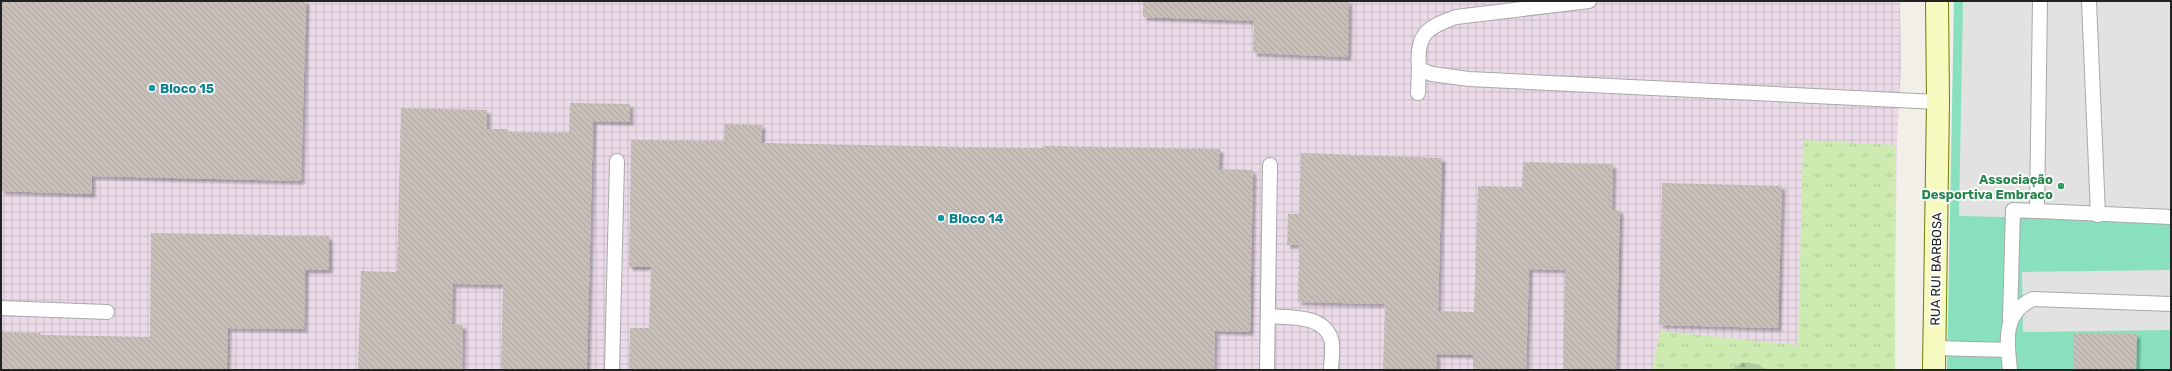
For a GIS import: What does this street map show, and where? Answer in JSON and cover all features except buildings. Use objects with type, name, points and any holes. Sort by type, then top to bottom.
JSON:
[{"type":"main road","name":"RUA RUI BARBOSA","points":[[1934,370],[1938,102],[1937,1]]},
{"type":"lane","points":[[1418,93],[1419,69],[1417,50],[1426,32],[1439,23],[1456,17],[1589,1]]},
{"type":"lane","points":[[2037,211],[2040,1]]},
{"type":"lane","points":[[2089,1],[2098,215]]},
{"type":"lane","points":[[1419,69],[1432,74],[1469,79],[1938,102]]},
{"type":"lane","points":[[612,370],[617,161]]},
{"type":"lane","points":[[1267,370],[1270,165]]},
{"type":"lane","points":[[2010,370],[2008,350],[2013,210],[2098,215],[2171,217]]},
{"type":"lane","points":[[2010,318],[2022,304],[2032,299],[2171,304]]},
{"type":"lane","points":[[1,308],[107,312]]},
{"type":"lane","points":[[1268,316],[1312,320],[1325,327],[1332,340],[1331,370]]},
{"type":"lane","points":[[1935,348],[2008,350]]},
{"type":"shaded area","points":[[1,1],[1900,1],[1901,67],[1897,142],[1894,370],[1,370]]},
{"type":"shaded area","points":[[1963,1],[2171,1],[2171,221],[1959,216]]},
{"type":"shaded area","points":[[2171,270],[2171,330],[2023,332],[2022,272]]},
{"type":"green space","name":"Associação Desportiva Embraco","points":[[1954,1],[2171,1],[2171,370],[1947,370]]},
{"type":"green space","points":[[1803,140],[1895,145],[1895,370],[1652,370],[1660,331],[1798,345]]},
{"type":"green space","points":[[1741,363],[1755,364],[1767,370],[1730,370]]},
{"type":"place","name":"Bloco 15","points":[[152,88]]},
{"type":"place","name":"Associação Desportiva Embraco","points":[[2061,186]]},
{"type":"place","name":"Bloco 14","points":[[941,218]]}]
